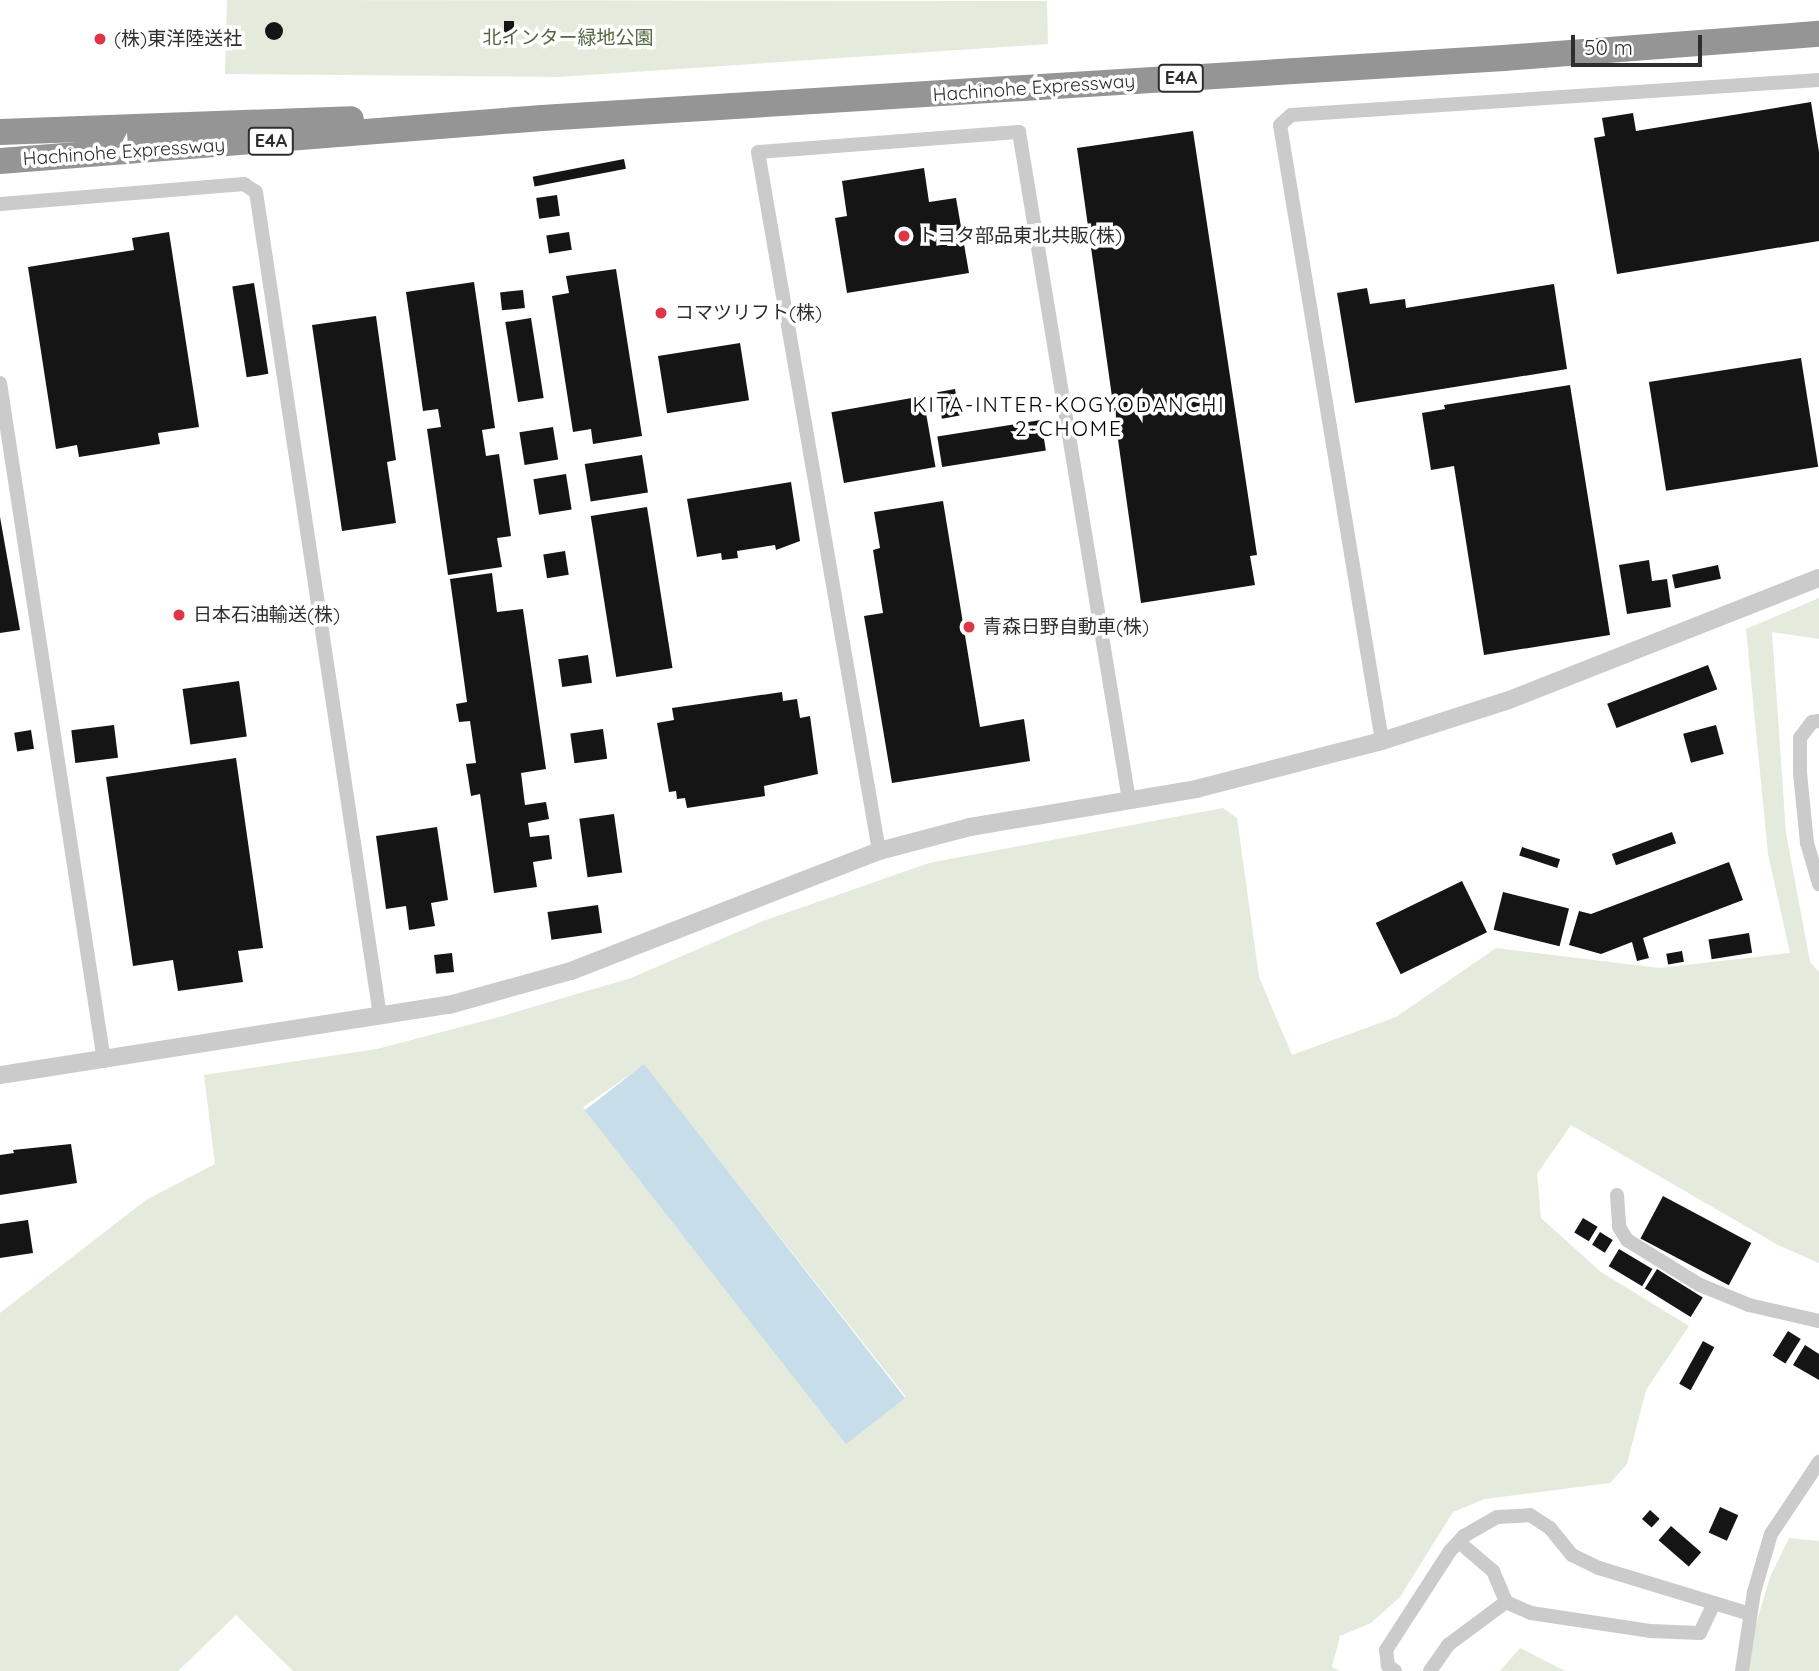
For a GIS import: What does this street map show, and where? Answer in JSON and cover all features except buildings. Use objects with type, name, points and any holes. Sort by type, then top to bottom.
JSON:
[{"type":"highway","name":"Hachinohe Expressway","points":[[0,161],[542,118],[1504,58],[1819,34]]},
{"type":"highway","name":"Hachinohe Expressway","points":[[0,132],[290,119],[542,118]]},
{"type":"street","points":[[1382,741],[1280,125],[1291,115],[1819,80]]},
{"type":"street","points":[[879,851],[758,152],[1019,132],[1129,800]]},
{"type":"street","points":[[0,204],[244,184],[256,192],[380,1016]]},
{"type":"street","points":[[0,383],[104,1061]]},
{"type":"street","points":[[0,1075],[104,1061],[449,1005],[571,971],[879,851],[970,827],[1129,800],[1298,766],[1382,741],[1509,700],[1819,578]]},
{"type":"street","points":[[1819,722],[1812,722],[1800,738],[1800,773],[1807,843],[1819,884]]},
{"type":"street","points":[[1617,1195],[1619,1227],[1627,1240],[1724,1295],[1819,1321]]},
{"type":"street","points":[[1742,1671],[1750,1614],[1771,1534],[1819,1462]]},
{"type":"street","points":[[1395,1671],[1388,1666],[1386,1650],[1459,1542],[1497,1517],[1530,1515],[1550,1528],[1572,1555],[1599,1568],[1750,1614]]},
{"type":"street","points":[[1459,1542],[1493,1571],[1506,1602],[1531,1613],[1650,1631],[1700,1633],[1714,1603]]},
{"type":"street","points":[[1430,1671],[1448,1645],[1506,1602]]},
{"type":"green space","name":"北インター緑地公園","points":[[227,0],[1047,1],[1048,44],[558,77],[225,74]]},
{"type":"green space","points":[[1819,598],[1819,639],[1772,632],[1786,833],[1810,962],[1819,972],[1819,1263],[1778,1245],[1571,1125],[1537,1174],[1541,1218],[1601,1272],[1689,1326],[1646,1390],[1627,1464],[1610,1483],[1485,1499],[1453,1512],[1400,1597],[1371,1623],[1340,1636],[1332,1667],[1340,1671],[293,1671],[236,1615],[178,1671],[0,1671],[0,1313],[146,1200],[215,1164],[204,1075],[377,1049],[499,1017],[631,978],[763,921],[929,863],[1223,808],[1237,818],[1259,977],[1292,1055],[1396,1017],[1496,948],[1659,968],[1790,953],[1768,854],[1746,629]],"holes":[[[644,1065],[906,1397],[839,1428],[583,1107]]]},
{"type":"green space","points":[[1789,1538],[1819,1541],[1819,1671],[1742,1671],[1770,1577]]},
{"type":"green space","points":[[1520,1648],[1565,1671],[1500,1671]]},
{"type":"water","points":[[644,1064],[905,1398],[846,1444],[585,1110]]},
{"type":"place","name":"(株)東洋陸送社","points":[[100,39]]},
{"type":"place","name":"トヨタ部品東北共販(株)","points":[[904,236]]},
{"type":"place","name":"コマツリフト(株)","points":[[661,313]]},
{"type":"place","name":"日本石油輸送(株)","points":[[179,615]]},
{"type":"place","name":"青森日野自動車(株)","points":[[969,627]]},
{"type":"district","name":"KITA-INTER-KOGYODANCHI 2-CHOME","points":[[1069,416]]}]
